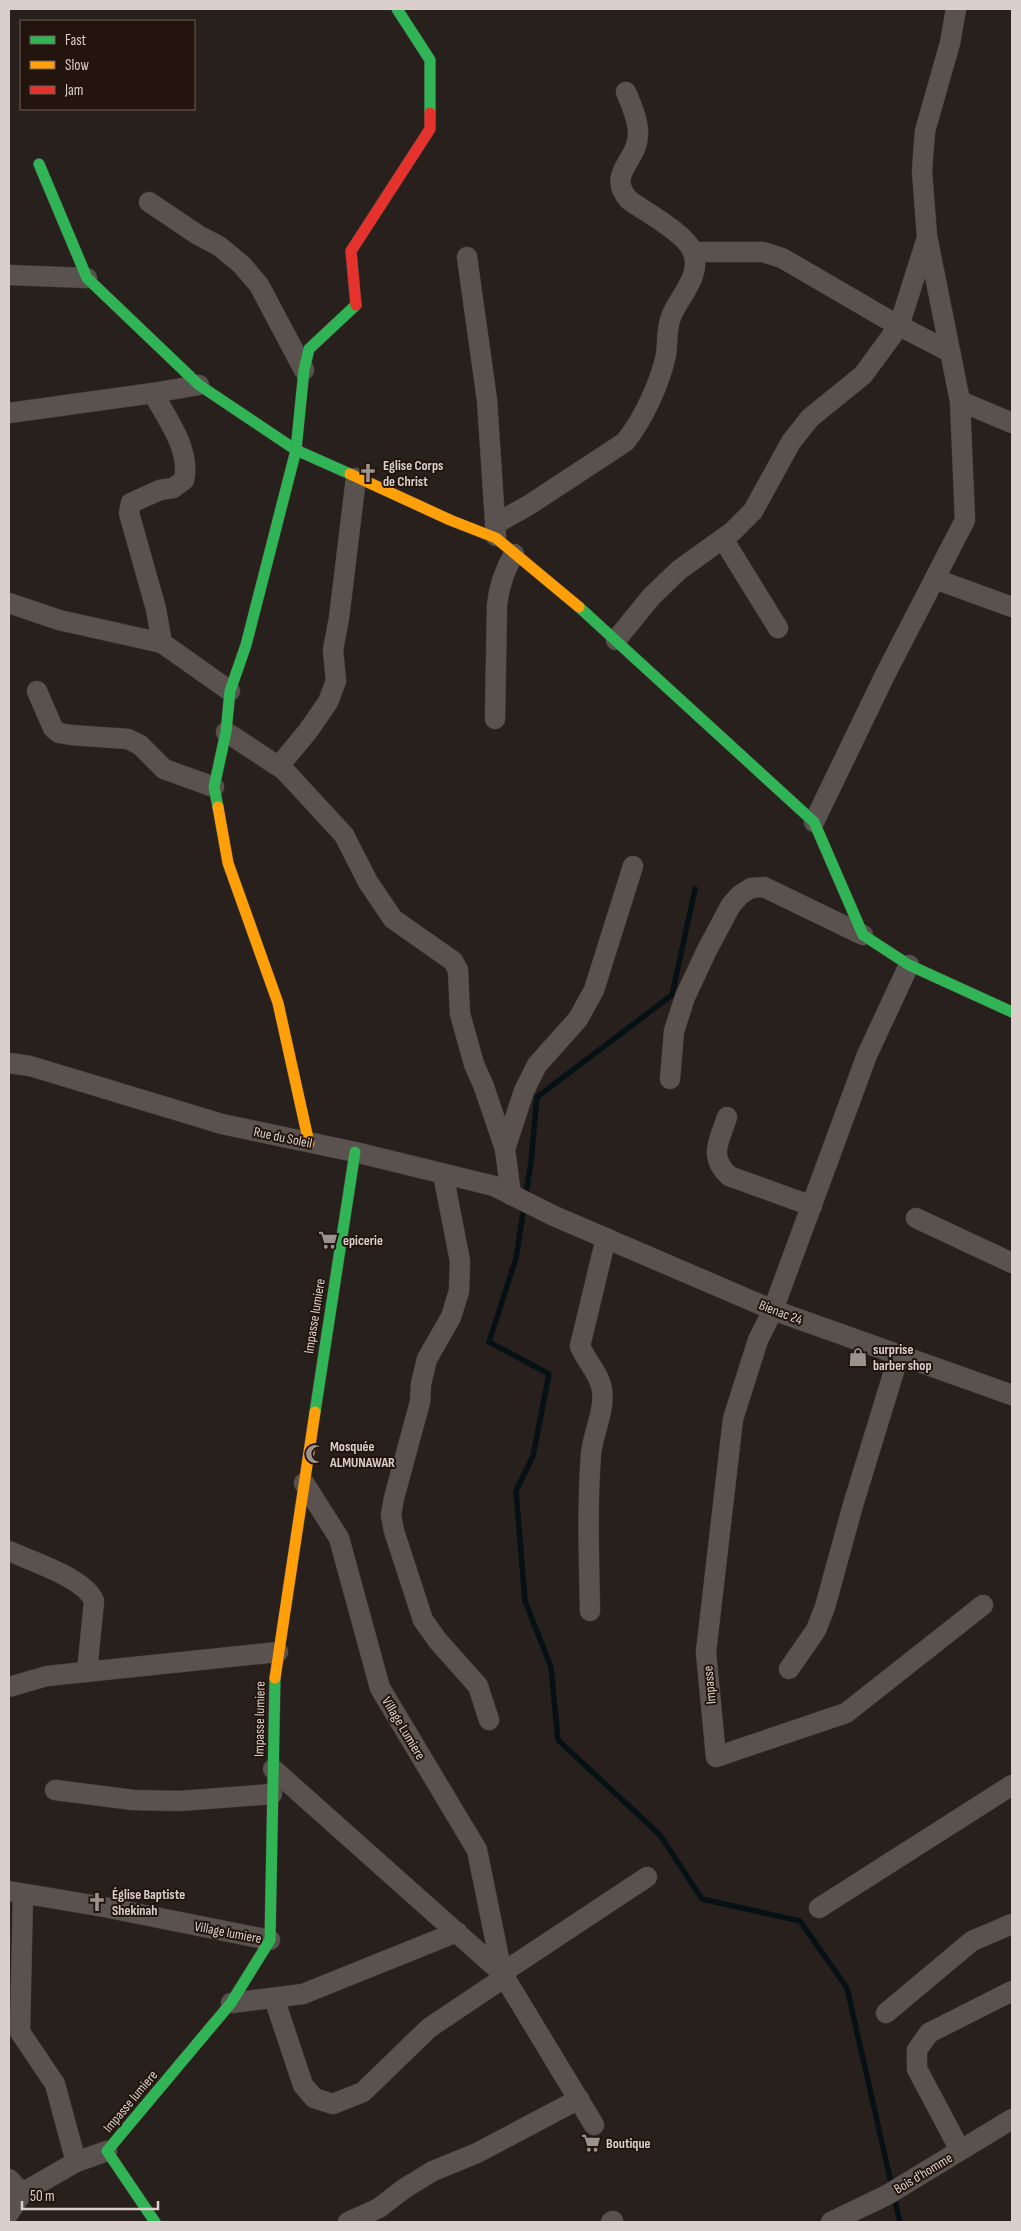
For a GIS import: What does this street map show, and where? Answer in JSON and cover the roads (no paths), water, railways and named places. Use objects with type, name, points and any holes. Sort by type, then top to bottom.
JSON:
[{"type":"street","points":[[309,1143],[278,1003],[228,863],[214,787],[226,732],[230,691],[246,645],[296,450],[304,370],[309,349],[356,306],[352,251],[430,129],[430,60],[397,9]]},
{"type":"street","points":[[814,822],[885,675],[965,520],[960,401],[928,236],[922,171],[925,131],[950,43],[956,9]]},
{"type":"street","points":[[495,531],[529,505],[625,442],[637,427],[662,369],[666,354],[667,329],[671,316],[690,285],[695,262],[693,252],[685,240],[629,200],[623,193],[619,182],[622,172],[636,147],[638,133],[626,92]]},
{"type":"street","points":[[39,164],[87,278],[199,385],[296,450],[450,520],[495,531]]},
{"type":"street","points":[[149,202],[198,235],[219,246],[242,265],[258,285],[304,370]]},
{"type":"street","points":[[616,640],[651,597],[680,570],[723,539],[753,510],[791,442],[810,418],[863,375],[899,326],[928,236]]},
{"type":"street","points":[[693,252],[763,252],[782,258],[899,326],[950,352]]},
{"type":"street","points":[[466,257],[487,400],[495,531],[514,554],[616,640],[814,822],[863,934]]},
{"type":"street","points":[[9,275],[87,278]]},
{"type":"street","points":[[9,413],[199,385]]},
{"type":"street","points":[[152,393],[179,442],[187,467],[184,480],[173,488],[160,490],[130,503],[129,513],[156,609],[162,643]]},
{"type":"street","points":[[960,401],[1012,422]]},
{"type":"street","points":[[279,766],[308,731],[328,702],[336,681],[333,650],[339,618],[356,478]]},
{"type":"street","points":[[723,539],[778,628]]},
{"type":"street","points":[[495,719],[499,587],[504,570],[514,554]]},
{"type":"street","points":[[935,579],[1012,607]]},
{"type":"street","points":[[9,603],[58,620],[162,643],[230,691]]},
{"type":"street","points":[[37,691],[53,728],[59,733],[128,739],[140,745],[164,768],[214,787]]},
{"type":"street","points":[[226,732],[279,766],[344,835],[368,882],[393,919],[453,960],[458,970],[460,1014],[471,1056],[484,1087],[505,1149]]},
{"type":"street","points":[[502,1190],[505,1149],[524,1091],[538,1065],[578,1019],[594,990],[633,866]]},
{"type":"street","points":[[670,1078],[674,1030],[685,997],[731,905],[740,895],[751,888],[764,887],[769,889],[863,934],[909,965],[1012,1012]]},
{"type":"street","points":[[773,1310],[867,1055],[909,965]]},
{"type":"street","name":"Rue du Soleil","points":[[9,1063],[30,1066],[222,1124],[355,1152],[502,1190],[554,1216]]},
{"type":"street","points":[[727,1118],[715,1154],[719,1167],[729,1176],[812,1206]]},
{"type":"street","name":"Impasse lumiere","points":[[155,2222],[107,2151],[231,2003],[270,1940],[275,1671],[355,1152]]},
{"type":"street","points":[[444,1174],[460,1261],[459,1291],[451,1317],[427,1359],[421,1384],[420,1402],[391,1515],[394,1531],[423,1620],[438,1641],[478,1686],[489,1720]]},
{"type":"street","name":"Bienac 24","points":[[554,1216],[773,1310],[1012,1395]]},
{"type":"street","points":[[916,1218],[1012,1263]]},
{"type":"street","points":[[590,1611],[589,1520],[591,1453],[602,1391],[600,1380],[580,1346],[606,1238]]},
{"type":"street","name":"Impasse","points":[[773,1310],[758,1340],[732,1419],[706,1652],[716,1756],[846,1713],[984,1605]]},
{"type":"street","points":[[789,1669],[816,1630],[825,1607],[853,1505],[899,1355]]},
{"type":"street","name":"Village Lumiere","points":[[304,1482],[339,1538],[380,1688],[477,1850],[504,1975]]},
{"type":"street","points":[[9,1551],[79,1583],[92,1595],[94,1601],[87,1672]]},
{"type":"street","points":[[9,1687],[47,1676],[278,1652]]},
{"type":"street","name":"Village Lumiere","points":[[273,1769],[504,1975],[594,2125]]},
{"type":"street","points":[[819,1908],[1012,1785]]},
{"type":"street","points":[[56,1790],[133,1800],[180,1801],[272,1794]]},
{"type":"street","points":[[274,1998],[303,2085],[314,2098],[333,2104],[363,2092],[429,2028],[648,1877]]},
{"type":"street","points":[[16,1892],[20,2032],[54,2084],[76,2162]]},
{"type":"street","name":"Village lumiere","points":[[16,1892],[104,1907],[270,1940]]},
{"type":"street","points":[[886,2013],[972,1940],[1012,1924]]},
{"type":"street","points":[[231,2003],[303,1994],[456,1932]]},
{"type":"street","points":[[960,2150],[917,2069],[917,2050],[930,2033],[1012,1991]]},
{"type":"street","points":[[348,2222],[379,2208],[405,2188],[433,2171],[477,2153],[579,2098]]},
{"type":"street","name":"Bois d'homme","points":[[830,2222],[887,2195],[1012,2119]]},
{"type":"street","points":[[9,2213],[16,2186],[107,2151]]},
{"type":"waterway","points":[[695,889],[672,995],[537,1097],[531,1162],[516,1258],[489,1342],[549,1374],[533,1456],[516,1491],[525,1601],[551,1667],[558,1740],[660,1835],[702,1899],[800,1921],[847,1988],[892,2187]]},
{"type":"waterway","points":[[894,2196],[900,2222]]},
{"type":"place","name":"Eglise Corps de Christ","points":[[368,473]]},
{"type":"place","name":"epicerie","points":[[328,1240]]},
{"type":"place","name":"surprise barber shop","points":[[858,1357]]},
{"type":"place","name":"Mosquée ALMUNAWAR","points":[[315,1454]]},
{"type":"place","name":"Église Baptiste Shekinah","points":[[97,1902]]},
{"type":"place","name":"Boutique","points":[[591,2143]]}]
